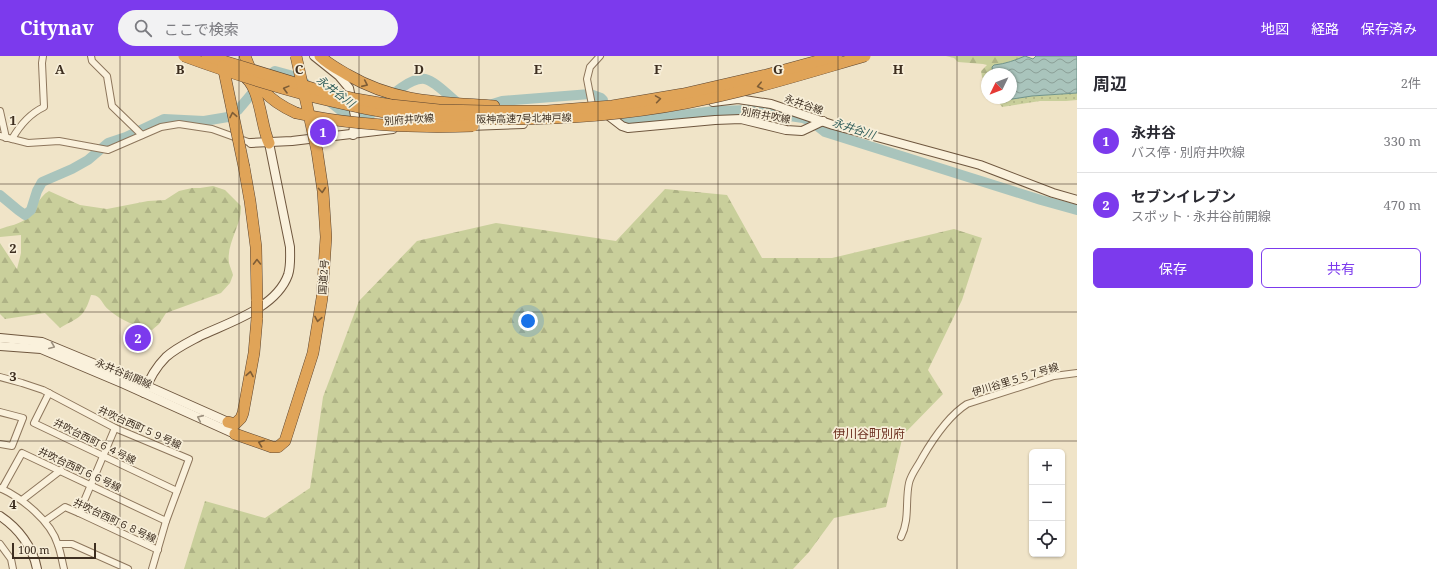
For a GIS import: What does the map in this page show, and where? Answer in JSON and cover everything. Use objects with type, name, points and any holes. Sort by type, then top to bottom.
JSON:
[{"type":"highway","name":"阪神高速7号北神戸線","points":[[184,56],[272,86],[352,106],[390,113],[445,118],[614,114],[686,103],[769,83],[865,56]]},
{"type":"highway","points":[[190,56],[244,76],[248,79],[255,92],[265,133],[269,143]]},
{"type":"highway","points":[[200,56],[246,73],[250,77],[259,90],[269,133],[269,143]]},
{"type":"highway","name":"阪神高速7号北神戸線","points":[[206,56],[318,90],[391,105],[447,110],[547,115],[683,94],[766,75],[836,56]]},
{"type":"highway","points":[[221,56],[244,167],[256,247],[257,318],[254,354],[241,418],[240,428],[242,434],[240,436]]},
{"type":"highway","points":[[245,56],[254,77],[269,98],[289,110],[312,117],[372,124],[435,127],[484,125],[547,115]]},
{"type":"highway","name":"国道2号","points":[[240,436],[272,447],[278,447],[285,441],[313,353],[322,298],[326,237],[322,191],[317,151],[296,56]]},
{"type":"highway","points":[[320,56],[358,81],[381,91],[410,99],[547,115]]},
{"type":"highway","points":[[228,422],[235,424],[241,418]]},
{"type":"street","points":[[0,112],[6,138],[34,112],[44,107],[43,56]]},
{"type":"street","points":[[91,56],[92,62],[107,76],[112,106],[139,133]]},
{"type":"street","points":[[314,56],[339,76],[349,88],[355,116],[353,135]]},
{"type":"street","points":[[594,118],[587,79],[590,68],[600,56]]},
{"type":"street","name":"永井谷線","points":[[609,116],[738,99],[771,104],[823,122],[980,165],[1053,193],[1077,200]]},
{"type":"street","name":"別府井吹線","points":[[6,138],[28,143],[59,141],[108,150],[139,133],[179,124],[212,129],[251,143],[269,143],[353,135],[405,128],[509,125],[609,116],[622,126],[628,128],[741,119],[786,130],[802,131],[823,122]]},
{"type":"street","points":[[145,389],[158,366],[167,356],[187,342],[264,305],[274,297],[281,288],[288,274],[290,247],[269,143]]},
{"type":"street","name":"永井谷前開線","points":[[0,338],[42,342],[145,389],[240,436]]},
{"type":"street","name":"永井谷前開線","points":[[0,346],[41,349],[228,422]]},
{"type":"street","name":"伊川谷里５５７号線","points":[[901,537],[907,519],[909,480],[947,422],[960,409],[967,404],[1054,376],[1077,373]]},
{"type":"street","name":"井吹台西町５９号線","points":[[0,377],[49,393],[115,428],[188,460],[166,521],[152,569]]},
{"type":"street","name":"井吹台西町６４号線","points":[[49,393],[34,423],[177,491]]},
{"type":"street","points":[[0,412],[23,418],[12,446],[0,444]]},
{"type":"street","points":[[79,513],[115,428]]},
{"type":"street","name":"井吹台西町６６号線","points":[[1,489],[22,453],[92,484],[166,521]]},
{"type":"street","points":[[22,500],[61,470]]},
{"type":"street","points":[[1,489],[22,500],[44,521],[58,544],[64,569]]},
{"type":"street","name":"井吹台西町６８号線","points":[[44,521],[65,507],[158,550]]},
{"type":"street","points":[[0,516],[12,524],[28,544],[36,562],[37,569]]},
{"type":"street","points":[[0,544],[11,559],[14,569]]},
{"type":"street","points":[[58,544],[72,544],[128,569]]},
{"type":"green space","points":[[946,56],[1025,56],[1007,62],[996,68],[984,68],[987,65],[983,64],[958,62],[954,58]]},
{"type":"green space","points":[[1077,93],[1077,100],[1040,101],[1002,107],[1000,104],[1017,104],[1017,98]]},
{"type":"green space","points":[[213,186],[225,190],[241,206],[241,213],[229,256],[229,263],[233,275],[230,283],[221,293],[166,313],[159,324],[152,330],[135,325],[113,314],[97,296],[94,295],[91,295],[86,308],[80,316],[60,328],[45,313],[5,319],[0,314],[0,243],[17,269],[21,253],[21,235],[0,237],[0,229],[24,220],[30,215],[42,197],[49,191],[80,205],[107,209],[148,201],[165,200],[179,191]]},
{"type":"green space","points":[[665,189],[727,195],[762,258],[832,258],[954,229],[982,238],[962,300],[928,370],[943,394],[903,435],[886,507],[834,518],[809,552],[793,569],[184,569],[205,501],[265,518],[310,488],[323,397],[359,301],[417,241],[496,223],[616,241]]},
{"type":"water","points":[[1025,56],[1033,59],[1036,56],[1077,56],[1077,93],[1017,98],[1017,68],[992,68],[994,65],[1010,62]]},
{"type":"waterway","name":"永井谷川","points":[[0,195],[25,215],[31,210],[37,191],[42,182],[72,169],[88,160],[108,143],[126,137],[164,119],[204,121],[228,117],[238,110],[266,77],[275,71],[297,77],[305,83]]},
{"type":"waterway","name":"永井谷川","points":[[329,101],[349,117],[366,118],[402,87],[418,79],[425,79],[438,86],[460,105]]},
{"type":"waterway","name":"永井谷川","points":[[486,106],[502,101],[590,94],[603,100]]},
{"type":"waterway","name":"永井谷川","points":[[620,118],[625,122],[714,111],[748,110],[803,118],[811,121],[825,132],[1077,210]]},
{"type":"place","name":"永井谷","points":[[323,132]]},
{"type":"place","name":"セブンイレブン","points":[[138,338]]},
{"type":"district","name":"伊川谷町別府","points":[[869,433]]}]
